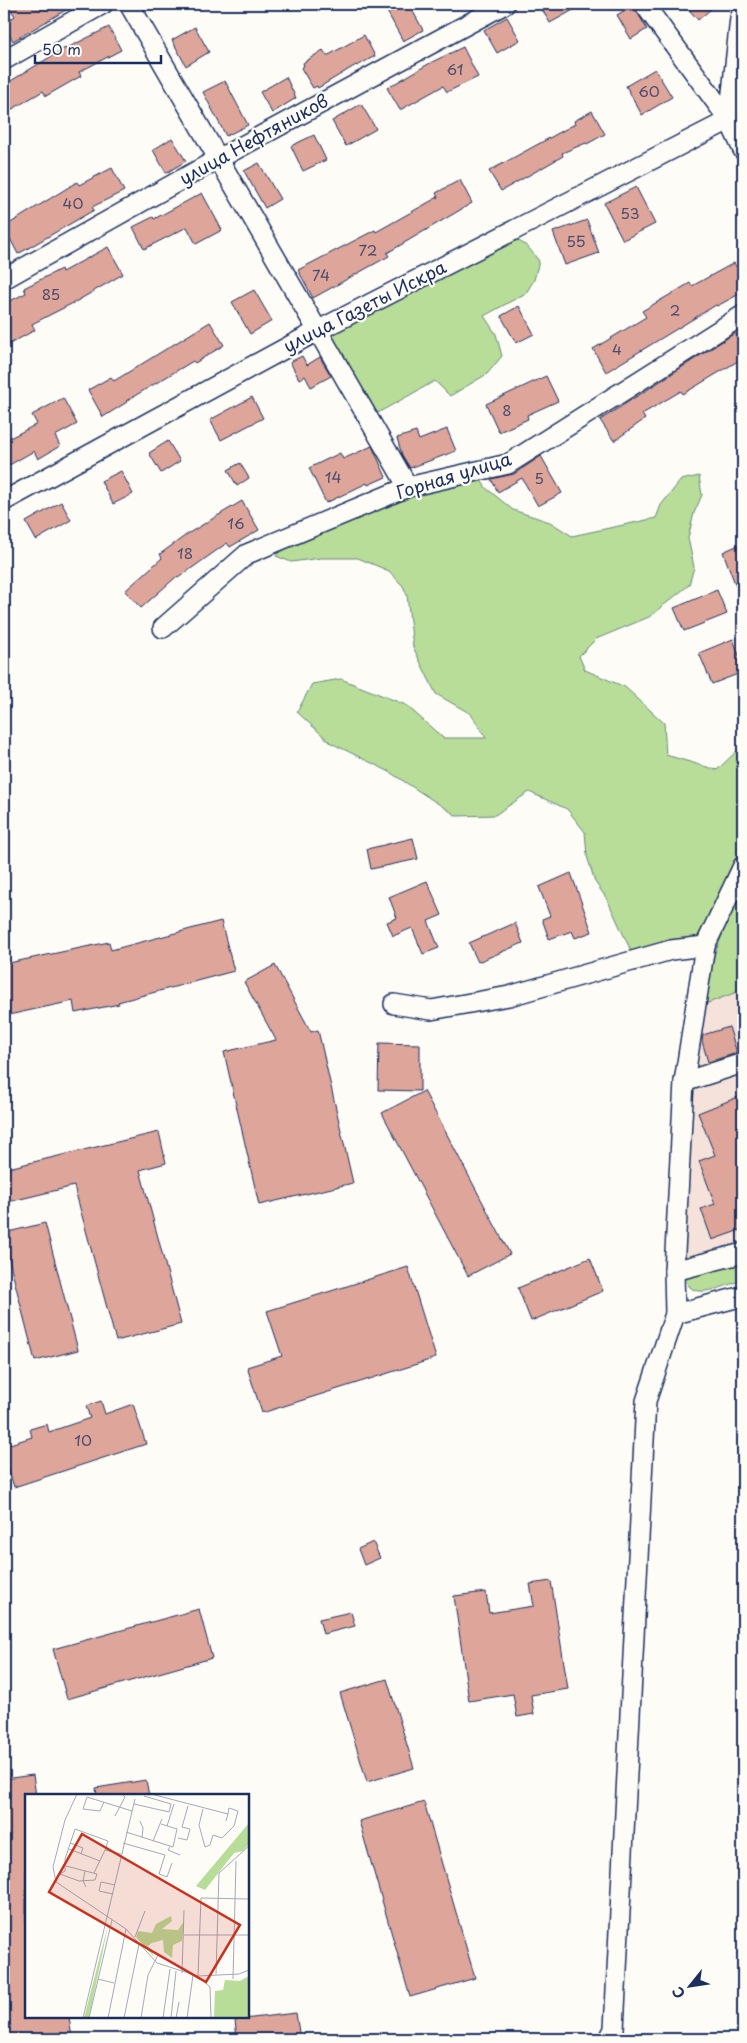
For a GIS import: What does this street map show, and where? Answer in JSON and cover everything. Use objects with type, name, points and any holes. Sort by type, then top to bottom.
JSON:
[{"type":"street","points":[[4,60],[103,4]]},
{"type":"street","points":[[129,4],[408,487]]},
{"type":"street","name":"улица Нефтяников","points":[[4,279],[218,158],[505,4]]},
{"type":"street","points":[[644,4],[729,120],[743,150]]},
{"type":"street","points":[[729,120],[740,18],[743,10]]},
{"type":"street","name":"улица Газеты Искра","points":[[4,501],[318,331],[729,120]]},
{"type":"street","name":"Горная улица","points":[[163,628],[247,554],[408,487],[508,464],[743,315]]},
{"type":"street","points":[[609,2039],[614,2029],[646,1401],[676,1314],[674,1271],[684,1082],[705,946],[743,869]]},
{"type":"street","points":[[394,1004],[432,1010],[509,996],[671,950],[705,946]]},
{"type":"street","points":[[684,1082],[743,1063]]},
{"type":"street","points":[[674,1271],[743,1253]]},
{"type":"street","points":[[676,1314],[743,1296]]},
{"type":"shaded area","points":[[737,992],[743,1009],[743,1248],[679,1267],[687,1085],[700,1006]]},
{"type":"green space","points":[[516,239],[528,247],[539,261],[534,280],[526,293],[484,316],[496,334],[502,356],[487,374],[450,396],[435,381],[374,415],[327,337],[390,301]]},
{"type":"green space","points":[[477,474],[486,488],[513,510],[550,522],[572,536],[656,518],[661,505],[681,480],[699,476],[702,495],[694,513],[688,538],[694,567],[689,585],[649,617],[596,639],[579,656],[585,670],[625,687],[664,723],[666,755],[717,770],[743,745],[743,843],[699,936],[631,951],[607,899],[595,882],[587,856],[585,832],[567,809],[529,792],[495,815],[457,816],[388,771],[331,743],[297,712],[312,684],[341,679],[406,705],[443,738],[486,738],[471,714],[436,694],[413,647],[407,595],[403,586],[389,571],[358,558],[321,558],[291,562],[276,556],[286,543],[387,502]]},
{"type":"green space","points":[[743,881],[743,977],[737,992],[700,1006],[710,966]]},
{"type":"green space","points":[[743,1255],[743,1280],[708,1291],[693,1289],[688,1284],[685,1275]]},
{"type":"building","points":[[7,4],[76,4],[13,41],[4,24],[15,16]]},
{"type":"building","points":[[383,4],[409,4],[423,30],[403,41]]},
{"type":"building","points":[[539,4],[584,4],[550,23]]},
{"type":"building","points":[[684,4],[717,4],[698,20]]},
{"type":"building","points":[[633,5],[647,29],[631,39],[617,15]]},
{"type":"building","points":[[507,17],[520,40],[497,53],[484,30]]},
{"type":"building","points":[[109,27],[121,50],[79,72],[81,76],[46,96],[43,91],[4,114],[4,85],[65,48]]},
{"type":"building","points":[[195,27],[209,52],[186,66],[172,40]]},
{"type":"building","points":[[364,35],[375,56],[318,88],[317,86],[313,88],[301,68],[304,66],[303,63],[323,50],[327,56]]},
{"type":"building","points":[[463,47],[478,77],[447,92],[443,86],[400,110],[387,88],[432,62]]},
{"type":"building","points":[[655,69],[672,97],[642,115],[626,86]]},
{"type":"building","points":[[286,77],[296,98],[272,113],[260,92]]},
{"type":"building","points":[[225,81],[248,125],[226,136],[203,92]]},
{"type":"building","points":[[361,104],[376,129],[346,146],[332,121]]},
{"type":"building","points":[[592,111],[605,134],[587,144],[562,153],[563,156],[501,191],[489,171],[575,124],[574,121]]},
{"type":"building","points":[[314,135],[326,160],[303,171],[291,146]]},
{"type":"building","points":[[172,138],[186,161],[166,173],[153,150]]},
{"type":"building","points":[[259,163],[280,199],[265,208],[244,171]]},
{"type":"building","points":[[112,168],[124,191],[92,207],[94,210],[18,254],[4,227],[77,182],[79,185]]},
{"type":"building","points":[[460,180],[472,203],[387,253],[389,256],[313,298],[298,270],[375,230],[376,232],[438,197],[436,193]]},
{"type":"building","points":[[636,187],[655,224],[623,240],[604,203]]},
{"type":"building","points":[[202,193],[222,230],[196,244],[187,227],[144,249],[133,227],[153,217],[154,219]]},
{"type":"building","points":[[587,220],[599,253],[565,265],[553,232]]},
{"type":"building","points":[[108,247],[123,274],[77,301],[32,324],[35,330],[4,347],[4,304],[26,293],[24,288],[61,269],[62,272]]},
{"type":"building","points":[[734,263],[743,278],[743,292],[716,305],[606,372],[593,349],[646,317],[642,311],[690,283],[692,286]]},
{"type":"building","points":[[254,290],[272,321],[250,334],[232,302]]},
{"type":"building","points":[[519,306],[534,334],[516,343],[501,316]]},
{"type":"building","points":[[210,322],[224,345],[195,363],[193,361],[103,417],[88,390],[111,377],[114,381]]},
{"type":"building","points":[[735,333],[743,346],[743,358],[683,394],[681,391],[642,414],[645,419],[614,441],[600,420]]},
{"type":"building","points":[[302,356],[307,365],[320,357],[331,376],[311,387],[305,376],[299,379],[290,362]]},
{"type":"building","points":[[546,376],[558,401],[527,415],[528,419],[499,432],[486,404]]},
{"type":"building","points":[[252,397],[263,418],[221,440],[210,420]]},
{"type":"building","points":[[63,398],[77,424],[55,436],[60,446],[38,459],[34,451],[4,468],[4,441],[37,424],[32,415]]},
{"type":"building","points":[[447,429],[456,451],[410,468],[402,455],[397,438],[416,432],[419,440]]},
{"type":"building","points":[[168,441],[180,461],[161,473],[149,453]]},
{"type":"building","points":[[372,446],[386,477],[368,485],[367,483],[326,503],[309,468],[340,453],[343,459]]},
{"type":"building","points":[[541,456],[562,493],[538,506],[522,478],[498,492],[491,479],[514,474]]},
{"type":"building","points":[[240,463],[249,478],[237,486],[228,470]]},
{"type":"building","points":[[121,471],[133,494],[113,504],[101,481]]},
{"type":"building","points":[[242,501],[259,530],[230,547],[227,543],[178,578],[176,577],[141,608],[125,591],[162,558],[160,554],[189,533]]},
{"type":"building","points":[[61,502],[71,520],[36,540],[26,522]]},
{"type":"building","points":[[743,543],[743,602],[742,602],[723,552]]},
{"type":"building","points":[[717,590],[727,614],[684,631],[674,608]]},
{"type":"building","points":[[733,639],[743,666],[743,672],[712,684],[699,653]]},
{"type":"building","points":[[413,838],[418,859],[371,869],[367,849]]},
{"type":"building","points":[[571,873],[592,932],[575,938],[572,931],[549,939],[542,919],[550,916],[539,887]]},
{"type":"building","points":[[427,881],[442,915],[428,921],[439,948],[423,954],[412,928],[393,936],[387,922],[397,918],[389,897]]},
{"type":"building","points":[[221,921],[234,971],[118,1002],[119,1004],[75,1013],[73,1001],[4,1016],[4,964],[109,942],[111,950]]},
{"type":"building","points":[[515,923],[523,943],[478,962],[469,943]]},
{"type":"building","points":[[275,965],[311,1032],[318,1030],[353,1183],[259,1205],[224,1052],[276,1040],[244,982]]},
{"type":"building","points":[[729,1027],[737,1053],[708,1062],[702,1041],[703,1035]]},
{"type":"building","points":[[379,1043],[420,1044],[420,1091],[378,1090]]},
{"type":"building","points":[[424,1091],[510,1254],[468,1276],[382,1113]]},
{"type":"building","points":[[743,1095],[743,1229],[712,1240],[701,1209],[715,1204],[699,1161],[715,1155],[698,1113]]},
{"type":"building","points":[[159,1132],[166,1163],[140,1170],[181,1324],[116,1341],[74,1186],[4,1203],[4,1169]]},
{"type":"building","points":[[45,1223],[78,1350],[35,1361],[4,1240],[4,1233]]},
{"type":"building","points":[[590,1258],[603,1291],[531,1321],[518,1288]]},
{"type":"building","points":[[408,1267],[436,1358],[262,1413],[247,1367],[282,1356],[267,1311]]},
{"type":"building","points":[[101,1401],[105,1414],[133,1404],[146,1444],[14,1487],[4,1455],[4,1446],[32,1437],[30,1429],[47,1424],[49,1432],[90,1418],[86,1406]]},
{"type":"building","points":[[373,1542],[380,1558],[364,1565],[358,1549]]},
{"type":"building","points":[[551,1581],[568,1689],[531,1695],[534,1714],[517,1717],[513,1694],[469,1701],[454,1596],[486,1592],[489,1613],[534,1606],[530,1584]]},
{"type":"building","points":[[199,1609],[212,1658],[67,1699],[53,1649]]},
{"type":"building","points":[[351,1612],[355,1626],[323,1634],[319,1619]]},
{"type":"building","points":[[387,1679],[414,1768],[367,1782],[340,1693]]},
{"type":"building","points":[[33,1775],[36,1794],[25,1794],[25,2018],[69,2018],[72,2039],[9,2039],[4,2002],[4,1779]]},
{"type":"building","points":[[146,1780],[149,1794],[97,1794],[96,1788]]},
{"type":"building","points":[[424,1802],[475,1978],[410,1997],[359,1821]]},
{"type":"building","points":[[296,2013],[300,2039],[237,2039],[235,2020]]}]
